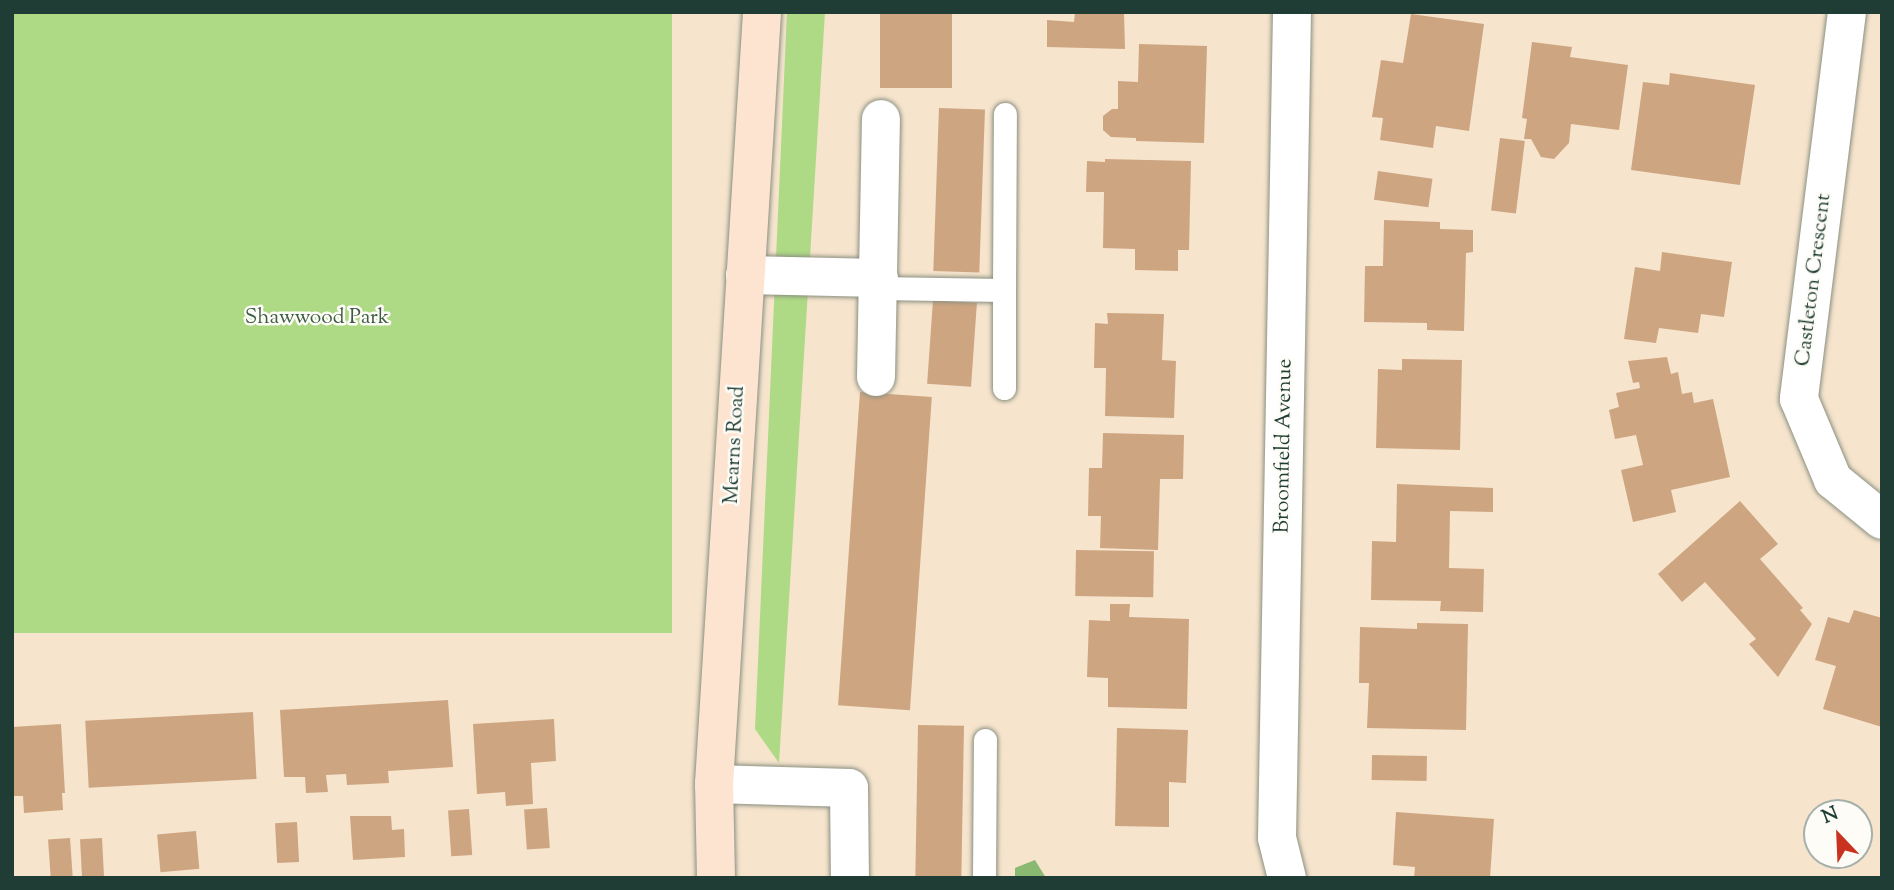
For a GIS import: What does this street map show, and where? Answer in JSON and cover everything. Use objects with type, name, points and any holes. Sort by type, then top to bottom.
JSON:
[{"type":"street","name":"Mearns Road","points":[[716,878],[714,785],[762,12]]},
{"type":"street","name":"Broomfield Avenue","points":[[1287,878],[1277,838],[1292,12]]},
{"type":"street","name":"Castleton Crescent","points":[[1847,12],[1799,399],[1833,480],[1882,520]]},
{"type":"street","points":[[876,377],[881,118]]},
{"type":"street","points":[[745,275],[878,283]]},
{"type":"street","points":[[714,785],[849,788],[850,878]]},
{"type":"lane","points":[[1004,388],[1005,114]]},
{"type":"lane","points":[[878,283],[1004,290]]},
{"type":"lane","points":[[984,878],[985,740]]},
{"type":"green space","name":"Shawwood Park","points":[[12,12],[672,12],[672,633],[12,633]]},
{"type":"green space","points":[[787,12],[825,12],[779,763],[755,729]]},
{"type":"green space","points":[[1035,860],[1046,878],[1015,878],[1015,868]]},
{"type":"building","points":[[880,12],[952,12],[952,88],[880,88]]},
{"type":"building","points":[[1075,12],[1124,12],[1125,49],[1047,47],[1047,20],[1074,22]]},
{"type":"building","points":[[1411,14],[1484,24],[1469,131],[1436,126],[1433,148],[1380,140],[1383,118],[1372,117],[1381,60],[1403,63]]},
{"type":"building","points":[[1532,42],[1572,47],[1570,57],[1628,65],[1619,130],[1571,124],[1569,143],[1554,159],[1541,157],[1531,139],[1524,139],[1527,119],[1522,118]]},
{"type":"building","points":[[1139,44],[1207,46],[1204,143],[1136,141],[1136,138],[1111,137],[1103,130],[1103,116],[1112,109],[1118,109],[1118,81],[1138,82]]},
{"type":"building","points":[[1670,73],[1755,85],[1740,185],[1631,170],[1643,82],[1669,85]]},
{"type":"building","points":[[939,108],[985,110],[979,273],[933,271]]},
{"type":"building","points":[[1500,138],[1525,141],[1516,214],[1491,210]]},
{"type":"building","points":[[1105,159],[1191,161],[1189,250],[1178,250],[1178,271],[1135,270],[1135,249],[1103,248],[1104,192],[1086,192],[1087,161],[1105,162]]},
{"type":"building","points":[[1378,171],[1432,179],[1428,207],[1374,200]]},
{"type":"building","points":[[1384,220],[1440,222],[1440,229],[1473,230],[1473,252],[1466,253],[1464,331],[1427,330],[1427,323],[1364,322],[1365,266],[1383,266]]},
{"type":"building","points":[[1662,252],[1732,262],[1724,317],[1701,314],[1698,333],[1659,328],[1656,343],[1624,339],[1635,267],[1660,271]]},
{"type":"building","points":[[933,300],[977,303],[971,387],[927,384]]},
{"type":"building","points":[[1107,313],[1164,314],[1162,360],[1176,361],[1174,418],[1105,416],[1106,368],[1094,368],[1095,323],[1108,324]]},
{"type":"building","points":[[1667,357],[1671,374],[1678,372],[1682,394],[1692,392],[1694,403],[1713,399],[1730,477],[1671,490],[1676,512],[1633,522],[1621,470],[1643,465],[1636,435],[1615,439],[1609,410],[1619,407],[1616,393],[1640,388],[1639,382],[1633,383],[1628,361]]},
{"type":"building","points":[[1402,359],[1462,360],[1460,450],[1376,448],[1378,369],[1402,370]]},
{"type":"building","points":[[860,392],[932,397],[910,710],[838,705]]},
{"type":"building","points":[[1103,433],[1184,435],[1183,479],[1160,479],[1158,550],[1100,548],[1101,516],[1088,516],[1089,468],[1102,468]]},
{"type":"building","points":[[1397,484],[1493,488],[1493,512],[1450,511],[1449,568],[1484,569],[1483,612],[1440,611],[1441,601],[1371,600],[1372,541],[1396,542]]},
{"type":"building","points":[[1740,501],[1778,544],[1760,559],[1803,608],[1800,610],[1812,624],[1778,677],[1749,644],[1756,639],[1705,582],[1682,602],[1658,574]]},
{"type":"building","points":[[1076,550],[1154,551],[1153,597],[1075,596]]},
{"type":"building","points":[[1110,604],[1130,604],[1129,617],[1189,619],[1187,709],[1108,707],[1108,678],[1087,677],[1089,620],[1110,621]]},
{"type":"building","points":[[1854,610],[1882,618],[1882,727],[1823,709],[1836,666],[1815,660],[1828,617],[1849,623]]},
{"type":"building","points":[[1417,623],[1468,624],[1466,730],[1367,728],[1369,683],[1359,683],[1360,627],[1417,629]]},
{"type":"building","points":[[448,700],[453,767],[388,771],[389,783],[347,785],[346,774],[326,775],[328,792],[306,793],[305,777],[284,777],[280,710]]},
{"type":"building","points":[[253,712],[257,779],[89,788],[85,721]]},
{"type":"building","points":[[554,719],[556,761],[531,763],[533,804],[506,806],[505,792],[477,794],[473,724]]},
{"type":"building","points":[[61,724],[65,793],[62,793],[63,810],[24,813],[23,796],[12,796],[12,727]]},
{"type":"building","points":[[918,725],[964,726],[961,878],[915,878]]},
{"type":"building","points":[[1117,728],[1188,730],[1186,783],[1169,782],[1169,827],[1115,826]]},
{"type":"building","points":[[1372,755],[1427,756],[1427,781],[1372,780]]},
{"type":"building","points":[[547,808],[550,848],[527,850],[524,810]]},
{"type":"building","points":[[469,809],[472,855],[451,856],[448,810]]},
{"type":"building","points":[[1396,812],[1494,819],[1490,878],[1414,878],[1415,867],[1393,865]]},
{"type":"building","points":[[350,816],[391,816],[392,830],[404,829],[405,857],[353,860]]},
{"type":"building","points":[[297,822],[299,862],[277,863],[275,823]]},
{"type":"building","points":[[196,831],[199,869],[160,872],[157,834]]},
{"type":"building","points":[[70,838],[73,878],[51,878],[48,840]]},
{"type":"building","points":[[102,838],[104,878],[82,878],[80,839]]}]
